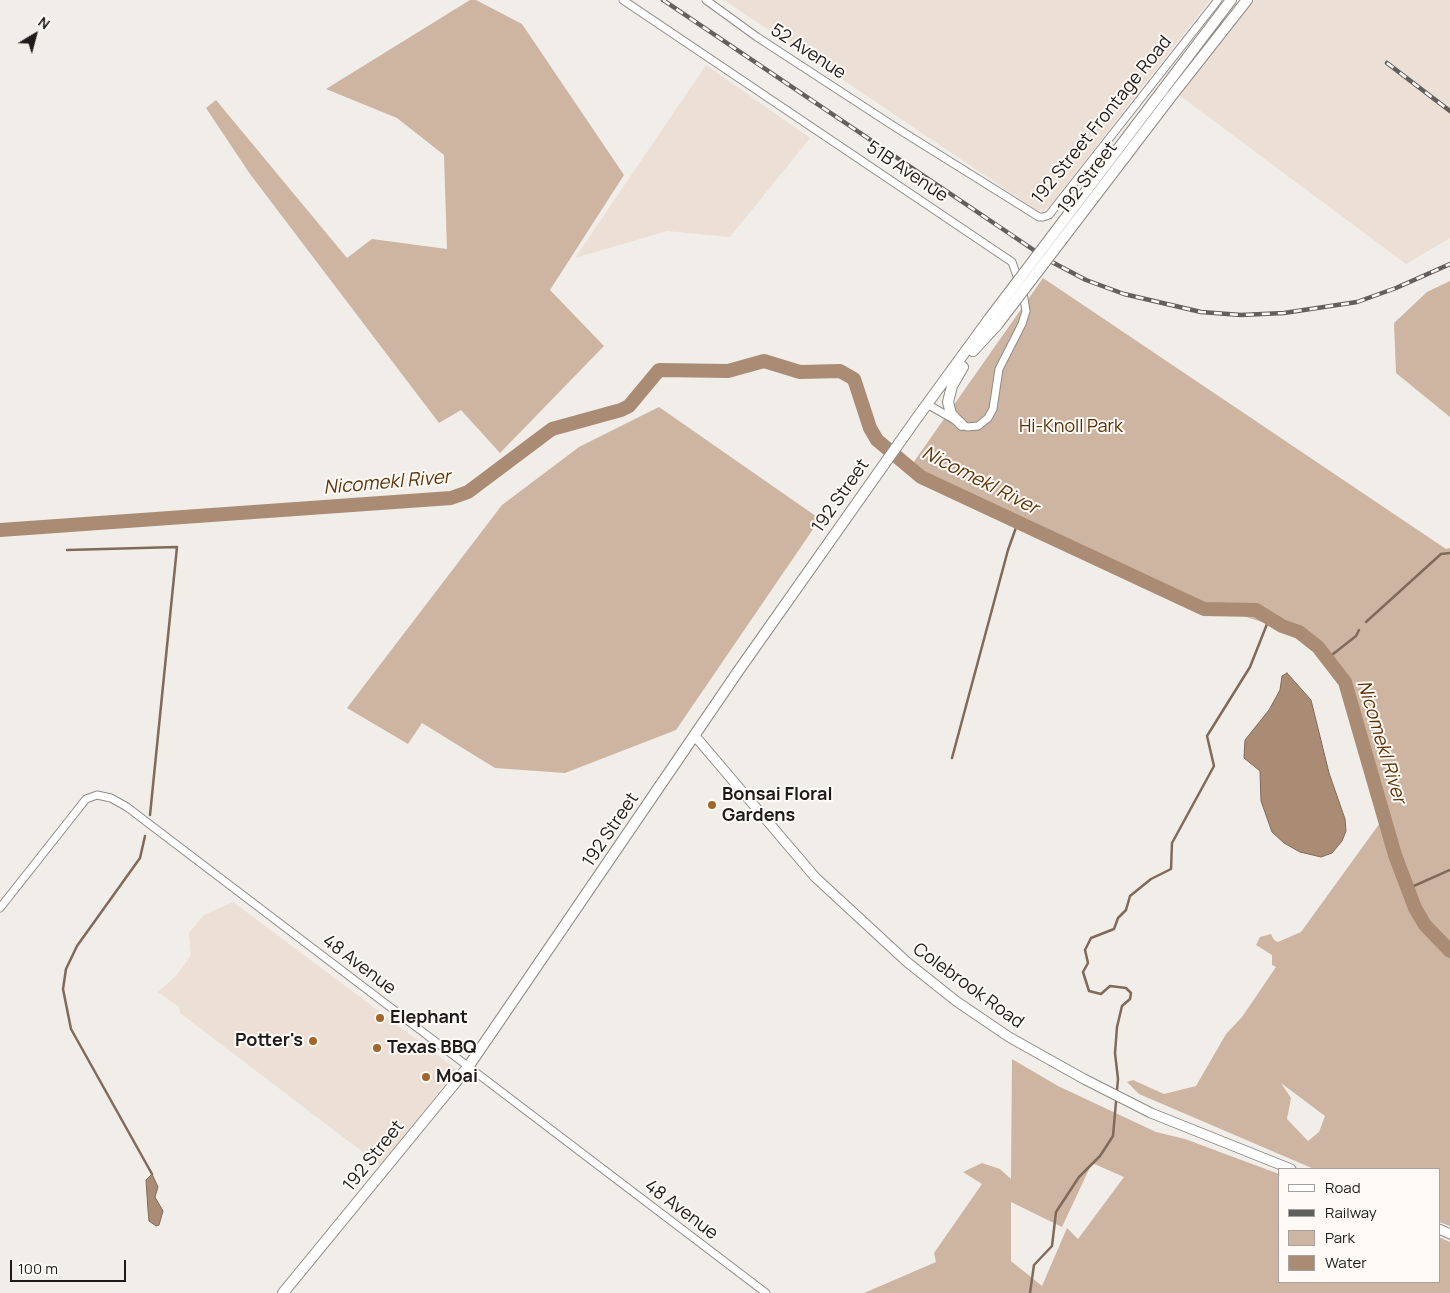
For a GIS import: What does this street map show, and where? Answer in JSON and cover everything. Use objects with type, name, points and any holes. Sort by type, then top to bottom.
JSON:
[{"type":"main road","name":"192 Street","points":[[283,1293],[468,1068],[883,465],[927,404],[993,322],[1166,95],[1231,0]]},
{"type":"main road","name":"192 Street","points":[[1166,95],[1247,0]]},
{"type":"main road","name":"192 Street","points":[[951,373],[979,344],[993,322]]},
{"type":"main road","points":[[962,425],[951,414],[948,402],[952,386],[979,344]]},
{"type":"street","name":"51B Avenue","points":[[623,0],[1012,262],[1023,293],[1025,317],[999,369],[993,409],[988,418],[978,426],[962,425]]},
{"type":"street","name":"52 Avenue","points":[[706,0],[758,37],[895,127]]},
{"type":"street","name":"192 Street Frontage Road","points":[[895,127],[1042,217],[1049,215],[1218,0]]},
{"type":"street","points":[[927,404],[962,425]]},
{"type":"street","name":"Colebrook Road","points":[[695,736],[815,877],[907,962],[988,1024],[1066,1070],[1152,1113],[1289,1168]]},
{"type":"street","name":"48 Avenue","points":[[0,908],[86,799],[97,795],[111,798],[127,807],[766,1293]]},
{"type":"shaded area","points":[[724,0],[1210,0],[1049,207],[1043,211],[1035,209]]},
{"type":"shaded area","points":[[1254,0],[1450,0],[1450,238],[1406,264],[1179,95]]},
{"type":"shaded area","points":[[706,65],[810,138],[730,237],[667,231],[575,258]]},
{"type":"shaded area","points":[[233,902],[456,1069],[381,1166],[180,1013],[179,1007],[158,992],[177,975],[191,955],[189,933],[204,915]]},
{"type":"green space","points":[[470,0],[476,0],[522,24],[624,175],[550,290],[604,346],[500,453],[461,410],[439,423],[250,174],[206,108],[216,100],[347,258],[372,239],[447,249],[444,155],[397,118],[326,89]]},
{"type":"green space","name":"Hi-Knoll Park","points":[[1043,278],[1446,549],[1450,548],[1450,1226],[1440,1222],[1440,1168],[1312,1168],[1139,1094],[1127,1082],[1133,1080],[1164,1094],[1196,1086],[1226,1034],[1242,1017],[1276,967],[1272,965],[1272,955],[1256,945],[1260,937],[1271,934],[1274,940],[1278,942],[1301,932],[1385,816],[1372,770],[1340,686],[1325,660],[1307,641],[1289,631],[1183,596],[1098,562],[1030,527],[942,488],[913,463]],"holes":[[[1281,1083],[1325,1116],[1319,1132],[1308,1141],[1287,1119],[1291,1098]]]},
{"type":"green space","points":[[1450,281],[1450,417],[1396,373],[1394,323],[1427,292]]},
{"type":"green space","points":[[659,407],[820,519],[676,730],[565,773],[495,768],[422,723],[408,744],[347,708],[502,505],[579,447]]},
{"type":"green space","points":[[1012,1059],[1058,1086],[1156,1132],[1185,1139],[1278,1174],[1278,1283],[1440,1283],[1440,1237],[1450,1242],[1450,1293],[864,1293],[936,1262],[934,1253],[982,1184],[963,1172],[982,1163],[1000,1169],[1011,1179]],"holes":[[[1092,1163],[1124,1177],[1078,1239],[1067,1228],[1042,1286],[1011,1261],[1011,1202],[1062,1227]]]},
{"type":"water","points":[[1287,673],[1311,700],[1329,773],[1345,819],[1346,831],[1342,841],[1332,853],[1321,857],[1300,852],[1284,843],[1272,832],[1261,801],[1260,771],[1244,758],[1245,740],[1269,710],[1280,690],[1282,676]]},
{"type":"water","points":[[152,1174],[158,1187],[155,1197],[163,1211],[159,1225],[156,1226],[149,1221],[148,1210],[146,1180]]},
{"type":"waterway","name":"Nicomekl River","points":[[0,530],[451,498],[468,492],[552,429],[621,410],[629,406],[659,370],[728,371],[764,361],[800,372],[840,371],[854,379],[870,428],[877,440],[921,477],[1204,609],[1256,610],[1282,626],[1299,632],[1318,647],[1345,682],[1395,855],[1415,908],[1425,925],[1450,951]]},
{"type":"waterway","points":[[952,758],[1008,550],[1018,522]]},
{"type":"waterway","points":[[67,550],[177,547],[150,815]]},
{"type":"waterway","points":[[1366,622],[1441,554],[1450,553]]},
{"type":"waterway","points":[[1030,1293],[1034,1265],[1052,1246],[1056,1212],[1079,1177],[1100,1156],[1113,1136],[1118,1079],[1115,1053],[1117,1027],[1122,1006],[1130,999],[1131,993],[1126,988],[1110,986],[1101,994],[1089,991],[1083,972],[1088,963],[1085,950],[1091,938],[1114,929],[1118,918],[1126,910],[1130,896],[1151,879],[1171,869],[1172,843],[1214,766],[1207,736],[1250,667],[1269,619]]},
{"type":"waterway","points":[[1328,658],[1356,636],[1359,630]]},
{"type":"waterway","points":[[145,836],[140,858],[77,946],[66,969],[63,989],[71,1029],[152,1174]]},
{"type":"waterway","points":[[1407,889],[1450,870]]},
{"type":"railway","points":[[663,0],[1050,261],[1086,280],[1124,294],[1201,312],[1241,315],[1284,313],[1357,302],[1396,288],[1450,264]]},
{"type":"railway","points":[[1387,63],[1450,111]]},
{"type":"place","name":"Bonsai Floral Gardens","points":[[712,805]]},
{"type":"place","name":"Elephant","points":[[380,1018]]},
{"type":"place","name":"Potter's","points":[[313,1041]]},
{"type":"place","name":"Texas BBQ","points":[[377,1048]]},
{"type":"place","name":"Moai","points":[[426,1077]]}]
